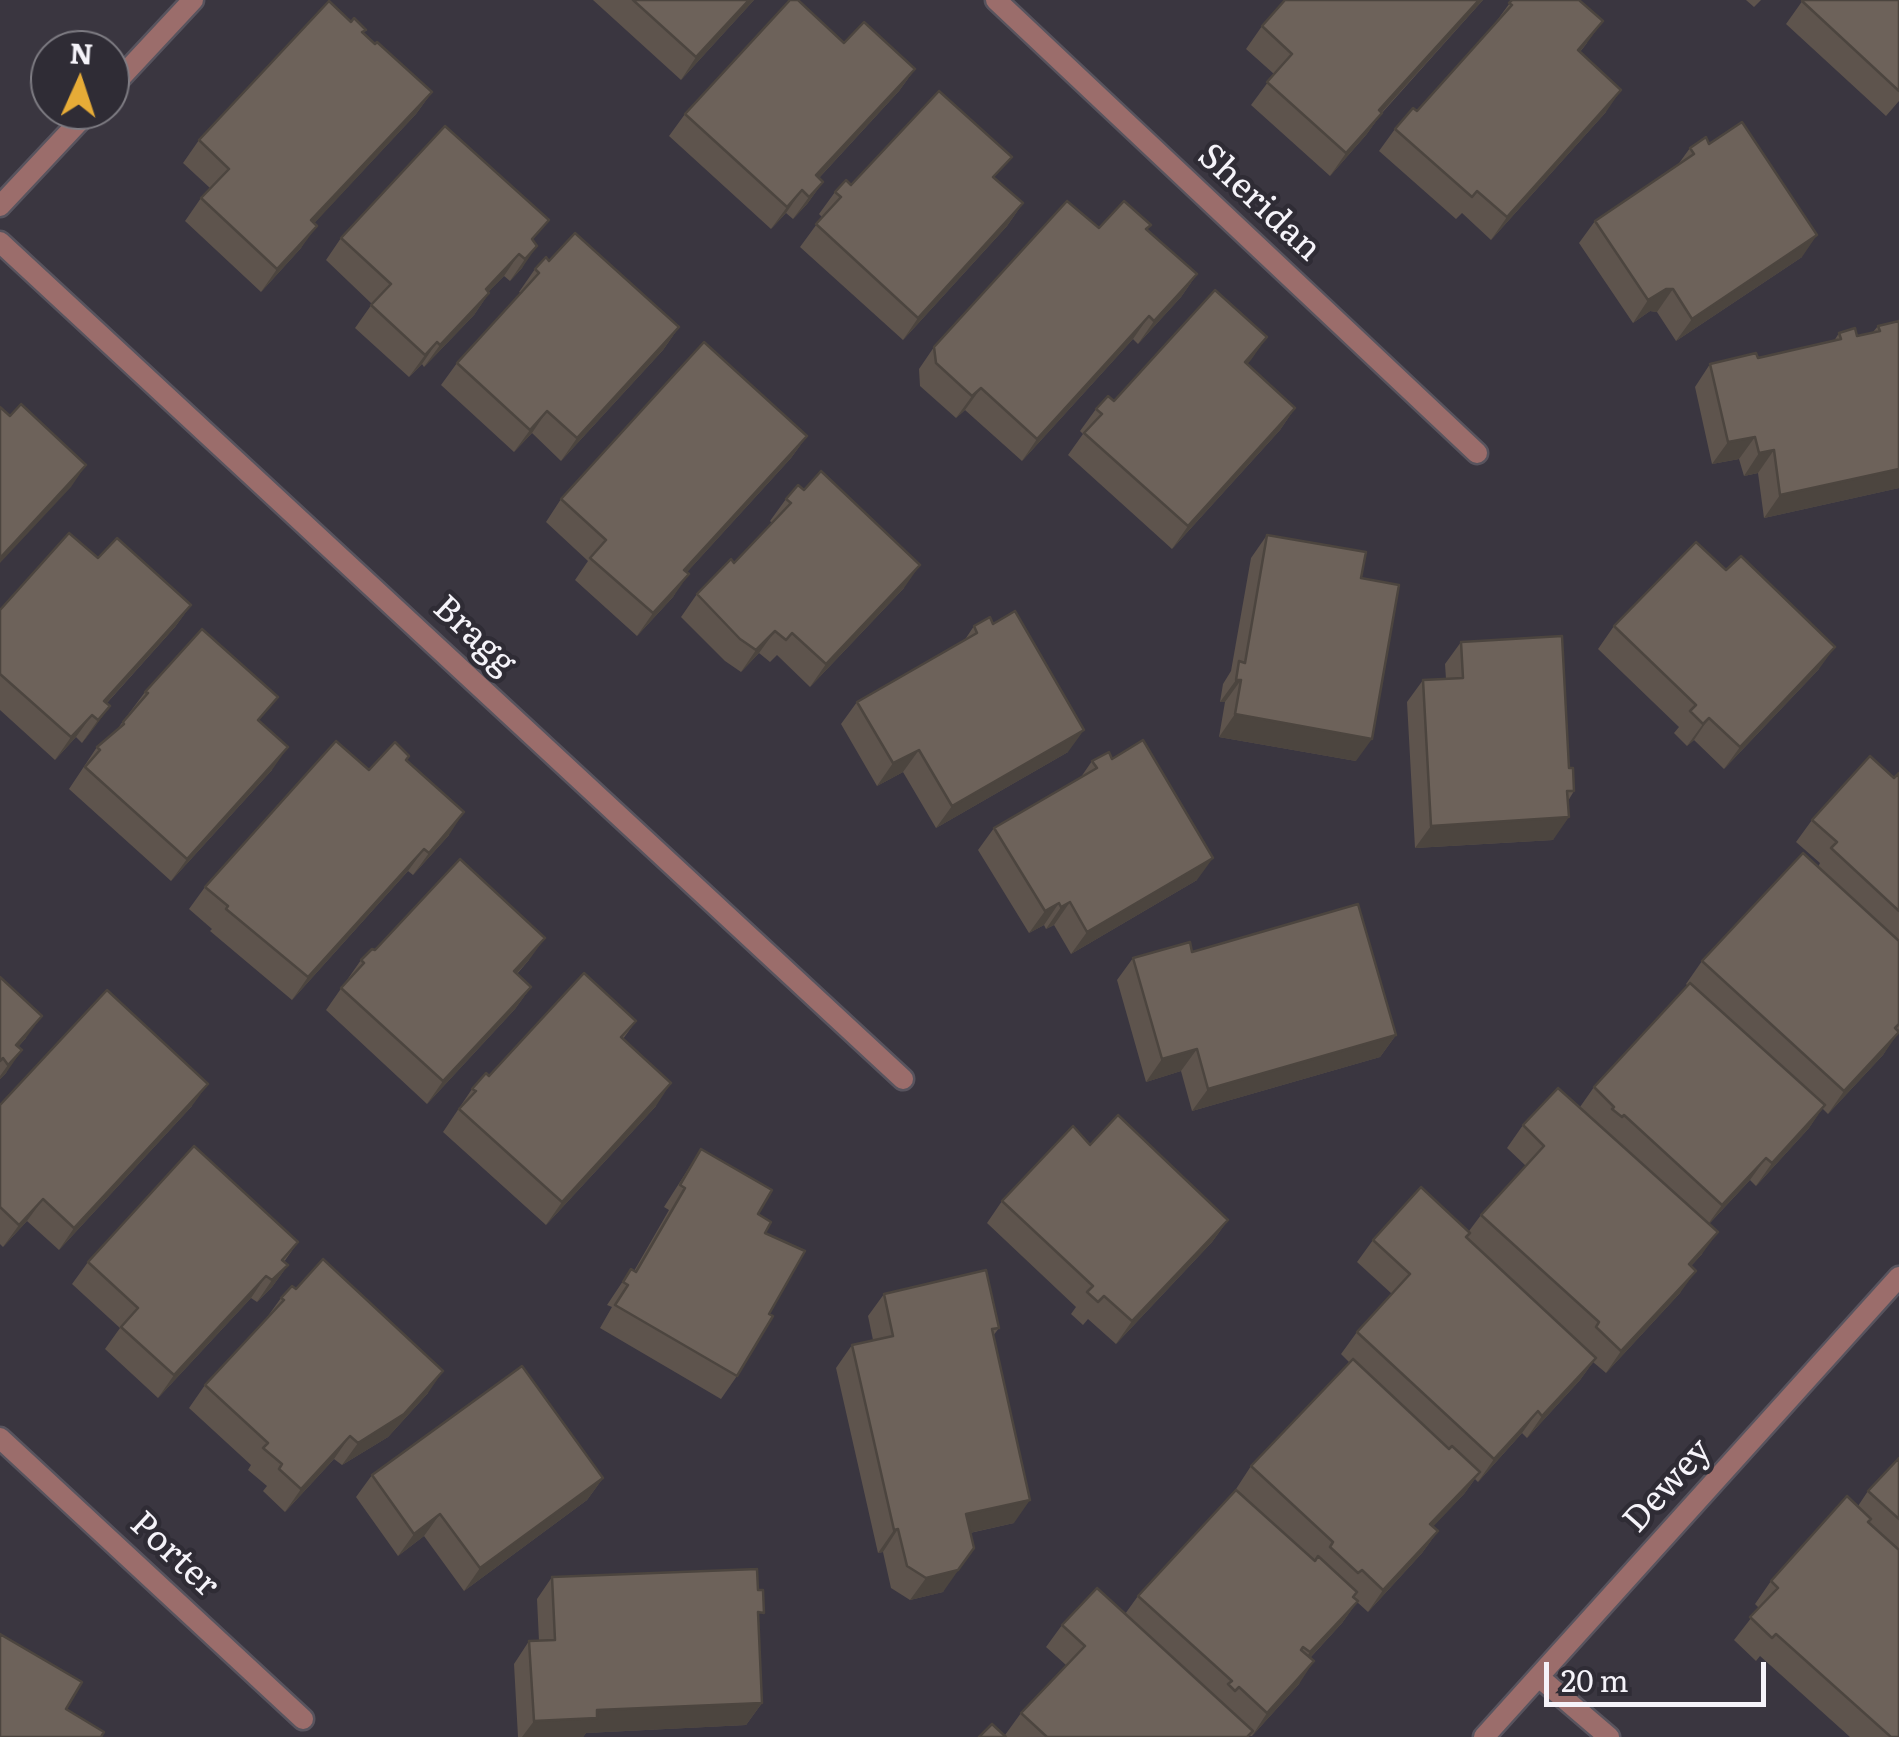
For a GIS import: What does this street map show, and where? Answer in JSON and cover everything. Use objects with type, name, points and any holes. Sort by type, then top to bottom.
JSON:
[{"type":"street","points":[[130,68],[193,0]]},
{"type":"street","name":"Sheridan","points":[[996,0],[1477,453]]},
{"type":"street","points":[[0,206],[71,130]]},
{"type":"street","name":"Bragg","points":[[0,242],[903,1079]]},
{"type":"street","name":"Dewey","points":[[1484,1737],[1899,1277]]},
{"type":"street","name":"Porter","points":[[0,1438],[303,1720]]},
{"type":"street","points":[[1540,1678],[1609,1737]]},
{"type":"building","points":[[633,0],[749,0],[696,57]]},
{"type":"building","points":[[790,0],[798,0],[844,43],[864,22],[915,69],[816,175],[823,182],[809,197],[802,190],[787,207],[685,114]]},
{"type":"building","points":[[1285,0],[1479,0],[1379,110],[1382,113],[1346,153],[1267,82],[1292,54],[1262,26]]},
{"type":"building","points":[[1512,0],[1579,0],[1603,21],[1578,50],[1621,90],[1507,217],[1477,191],[1472,197],[1395,129],[1413,108],[1417,111],[1512,5]]},
{"type":"building","points":[[1899,0],[1899,91],[1802,1]]},
{"type":"building","points":[[329,1],[351,22],[354,18],[366,30],[362,32],[432,92],[311,220],[317,226],[277,269],[201,198],[229,169],[199,140]]},
{"type":"building","points":[[939,91],[1012,157],[993,177],[1023,203],[918,318],[816,224],[841,197],[835,192],[846,180],[851,185]]},
{"type":"building","points":[[1742,122],[1817,235],[1692,319],[1673,289],[1648,300],[1595,221],[1694,154],[1690,148],[1706,137],[1709,144]]},
{"type":"building","points":[[445,126],[549,220],[532,239],[537,246],[525,259],[519,254],[486,289],[489,293],[440,345],[437,342],[425,355],[371,305],[391,284],[341,238]]},
{"type":"building","points":[[1067,201],[1099,228],[1124,201],[1151,225],[1146,229],[1197,274],[1154,321],[1149,316],[1037,439],[981,388],[972,396],[936,363],[934,347]]},
{"type":"building","points":[[575,233],[679,327],[577,438],[547,411],[530,430],[457,363],[539,273],[535,269],[546,257],[549,261]]},
{"type":"building","points":[[1215,290],[1267,337],[1245,362],[1295,408],[1188,526],[1084,433],[1102,414],[1096,409],[1108,396],[1114,401]]},
{"type":"building","points":[[1899,321],[1899,469],[1780,495],[1774,450],[1759,453],[1755,437],[1728,442],[1710,364],[1756,353],[1758,358],[1841,339],[1839,333],[1855,328],[1857,336],[1880,331],[1878,326]]},
{"type":"building","points":[[704,342],[807,436],[684,570],[689,574],[653,613],[590,558],[606,540],[561,499]]},
{"type":"building","points":[[21,404],[86,465],[0,558],[0,407],[10,416]]},
{"type":"building","points":[[821,471],[920,565],[826,664],[792,633],[786,640],[775,631],[756,650],[740,639],[697,594],[731,559],[734,563],[791,503],[786,499],[798,485],[804,490]]},
{"type":"building","points":[[69,533],[98,558],[117,538],[191,605],[104,701],[110,706],[98,720],[92,715],[71,737],[0,674],[0,610]]},
{"type":"building","points":[[1267,535],[1366,552],[1361,578],[1399,585],[1372,739],[1235,714],[1241,680],[1236,680],[1239,661],[1245,663]]},
{"type":"building","points":[[1696,542],[1726,570],[1741,556],[1835,647],[1740,747],[1709,718],[1703,724],[1690,711],[1696,705],[1614,626]]},
{"type":"building","points":[[1015,611],[1084,730],[952,806],[919,750],[893,763],[857,702],[977,633],[974,626],[990,617],[993,624]]},
{"type":"building","points":[[202,629],[278,697],[258,720],[288,747],[187,859],[85,767],[100,750],[97,747],[124,724],[148,693],[145,692]]},
{"type":"building","points":[[1562,636],[1569,768],[1573,768],[1574,791],[1567,791],[1569,817],[1431,826],[1423,680],[1463,678],[1461,642]]},
{"type":"building","points":[[1143,740],[1213,858],[1087,932],[1070,902],[1045,911],[994,828],[1097,768],[1092,761],[1109,752],[1112,759]]},
{"type":"building","points":[[336,741],[369,770],[395,742],[409,756],[406,760],[464,812],[429,853],[424,849],[308,977],[205,887]]},
{"type":"building","points":[[1870,756],[1894,778],[1899,773],[1899,911],[1831,848],[1837,842],[1812,820]]},
{"type":"building","points":[[1803,853],[1899,941],[1899,1024],[1895,1028],[1899,1032],[1844,1091],[1702,961]]},
{"type":"building","points":[[460,859],[545,938],[514,971],[531,987],[443,1081],[341,988],[364,963],[361,960]]},
{"type":"building","points":[[1358,904],[1396,1035],[1208,1089],[1197,1049],[1162,1059],[1133,958],[1190,942],[1192,952]]},
{"type":"building","points":[[584,973],[636,1021],[621,1037],[671,1083],[562,1202],[459,1109],[486,1073],[489,1076]]},
{"type":"building","points":[[0,977],[42,1016],[16,1045],[22,1050],[8,1065],[3,1058],[0,1061]]},
{"type":"building","points":[[1690,983],[1825,1105],[1772,1163],[1766,1158],[1722,1205],[1624,1115],[1612,1109],[1594,1087]]},
{"type":"building","points":[[107,990],[208,1084],[74,1228],[43,1199],[19,1225],[0,1207],[0,1105]]},
{"type":"building","points":[[1558,1088],[1718,1232],[1689,1264],[1696,1271],[1621,1351],[1596,1327],[1599,1322],[1481,1215],[1544,1146],[1523,1125]]},
{"type":"building","points":[[1118,1115],[1228,1220],[1132,1321],[1104,1296],[1098,1302],[1087,1292],[1093,1286],[1002,1201],[1073,1126],[1090,1145]]},
{"type":"building","points":[[194,1146],[298,1242],[282,1260],[288,1265],[272,1280],[266,1276],[174,1375],[121,1327],[138,1308],[88,1262]]},
{"type":"building","points":[[701,1149],[772,1190],[758,1214],[771,1222],[765,1233],[805,1251],[737,1376],[615,1305],[628,1285],[623,1282],[631,1269],[636,1272],[685,1188],[680,1185]]},
{"type":"building","points":[[1421,1187],[1470,1233],[1466,1237],[1596,1358],[1542,1416],[1538,1411],[1494,1459],[1357,1332],[1410,1274],[1373,1240]]},
{"type":"building","points":[[323,1259],[443,1371],[404,1414],[358,1443],[350,1436],[301,1489],[279,1469],[282,1464],[263,1448],[268,1443],[205,1385],[284,1300],[281,1298],[292,1286],[296,1289]]},
{"type":"building","points":[[986,1270],[999,1328],[992,1329],[1030,1500],[966,1514],[974,1548],[958,1570],[926,1578],[907,1566],[898,1529],[894,1530],[852,1345],[893,1336],[884,1294]]},
{"type":"building","points":[[1353,1359],[1449,1449],[1452,1446],[1480,1472],[1430,1524],[1438,1531],[1383,1590],[1330,1547],[1333,1542],[1251,1466]]},
{"type":"building","points":[[522,1366],[603,1478],[480,1568],[440,1514],[414,1534],[372,1475]]},
{"type":"building","points":[[1899,1458],[1899,1519],[1868,1491]]},
{"type":"building","points":[[1236,1490],[1315,1561],[1318,1556],[1357,1592],[1353,1597],[1358,1601],[1310,1652],[1303,1647],[1301,1650],[1314,1661],[1267,1713],[1239,1687],[1235,1691],[1228,1684],[1232,1681],[1138,1596]]},
{"type":"building","points":[[1847,1496],[1899,1550],[1899,1737],[1891,1737],[1776,1634],[1772,1638],[1750,1617],[1778,1588],[1771,1581]]},
{"type":"building","points":[[757,1569],[764,1613],[758,1612],[762,1703],[597,1710],[597,1718],[534,1721],[529,1641],[555,1640],[552,1577]]},
{"type":"building","points":[[1097,1588],[1253,1731],[1247,1737],[1047,1737],[1021,1713],[1085,1646],[1062,1625]]},
{"type":"building","points":[[0,1634],[82,1682],[66,1709],[104,1732],[101,1737],[0,1737]]},
{"type":"building","points":[[992,1724],[1006,1737],[979,1737]]}]
